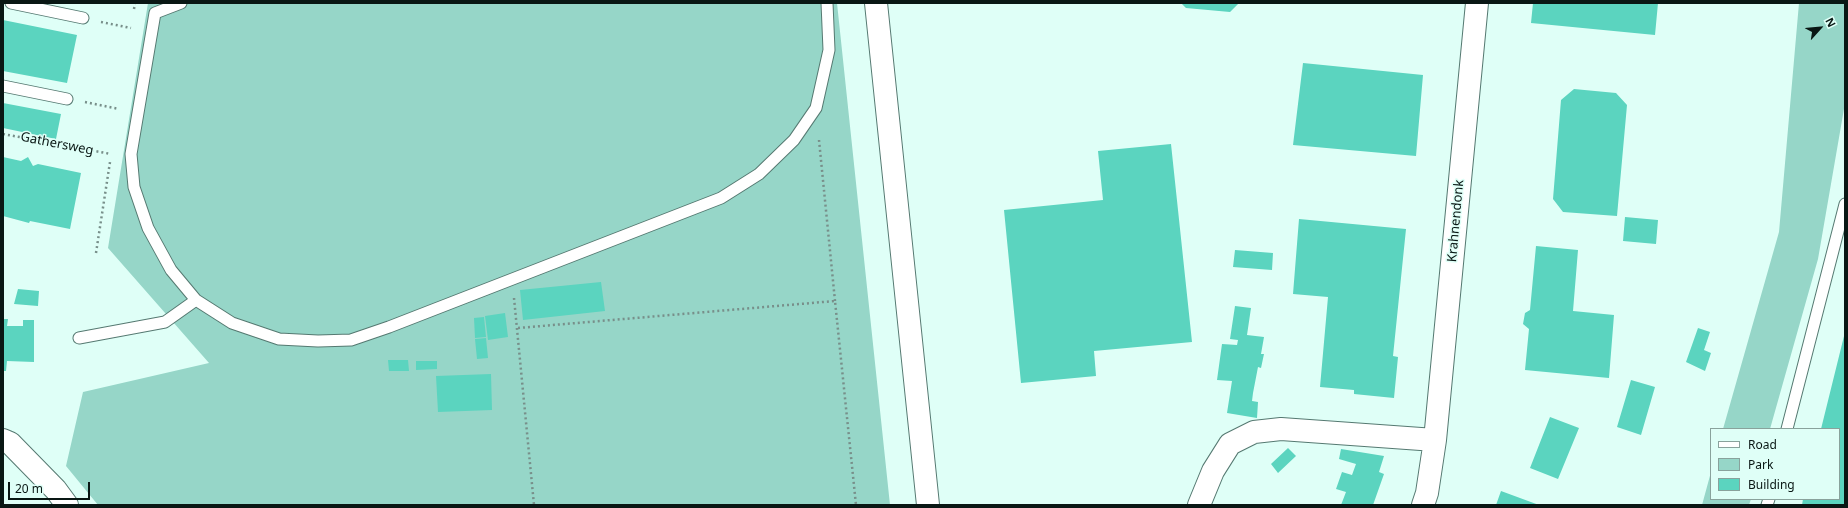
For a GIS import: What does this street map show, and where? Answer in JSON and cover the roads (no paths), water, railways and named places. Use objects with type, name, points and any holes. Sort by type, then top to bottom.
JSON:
[{"type":"street","points":[[876,3],[928,505]]},
{"type":"street","name":"Krahnendonk","points":[[1423,505],[1427,493],[1436,440],[1477,3]]},
{"type":"street","points":[[1199,505],[1213,471],[1230,444],[1254,432],[1281,430],[1436,440]]},
{"type":"street","points":[[3,440],[10,443],[51,485],[67,505]]},
{"type":"lane","points":[[10,3],[83,18]]},
{"type":"lane","points":[[180,3],[155,13],[131,154],[134,187],[148,228],[171,270],[196,300],[232,323],[279,339],[318,341],[351,340],[389,327],[721,198],[759,174],[794,140],[816,108],[829,50],[827,3]]},
{"type":"lane","points":[[3,86],[66,99]]},
{"type":"lane","points":[[1787,428],[1843,218],[1845,204]]},
{"type":"lane","points":[[79,338],[165,322],[196,300]]}]
